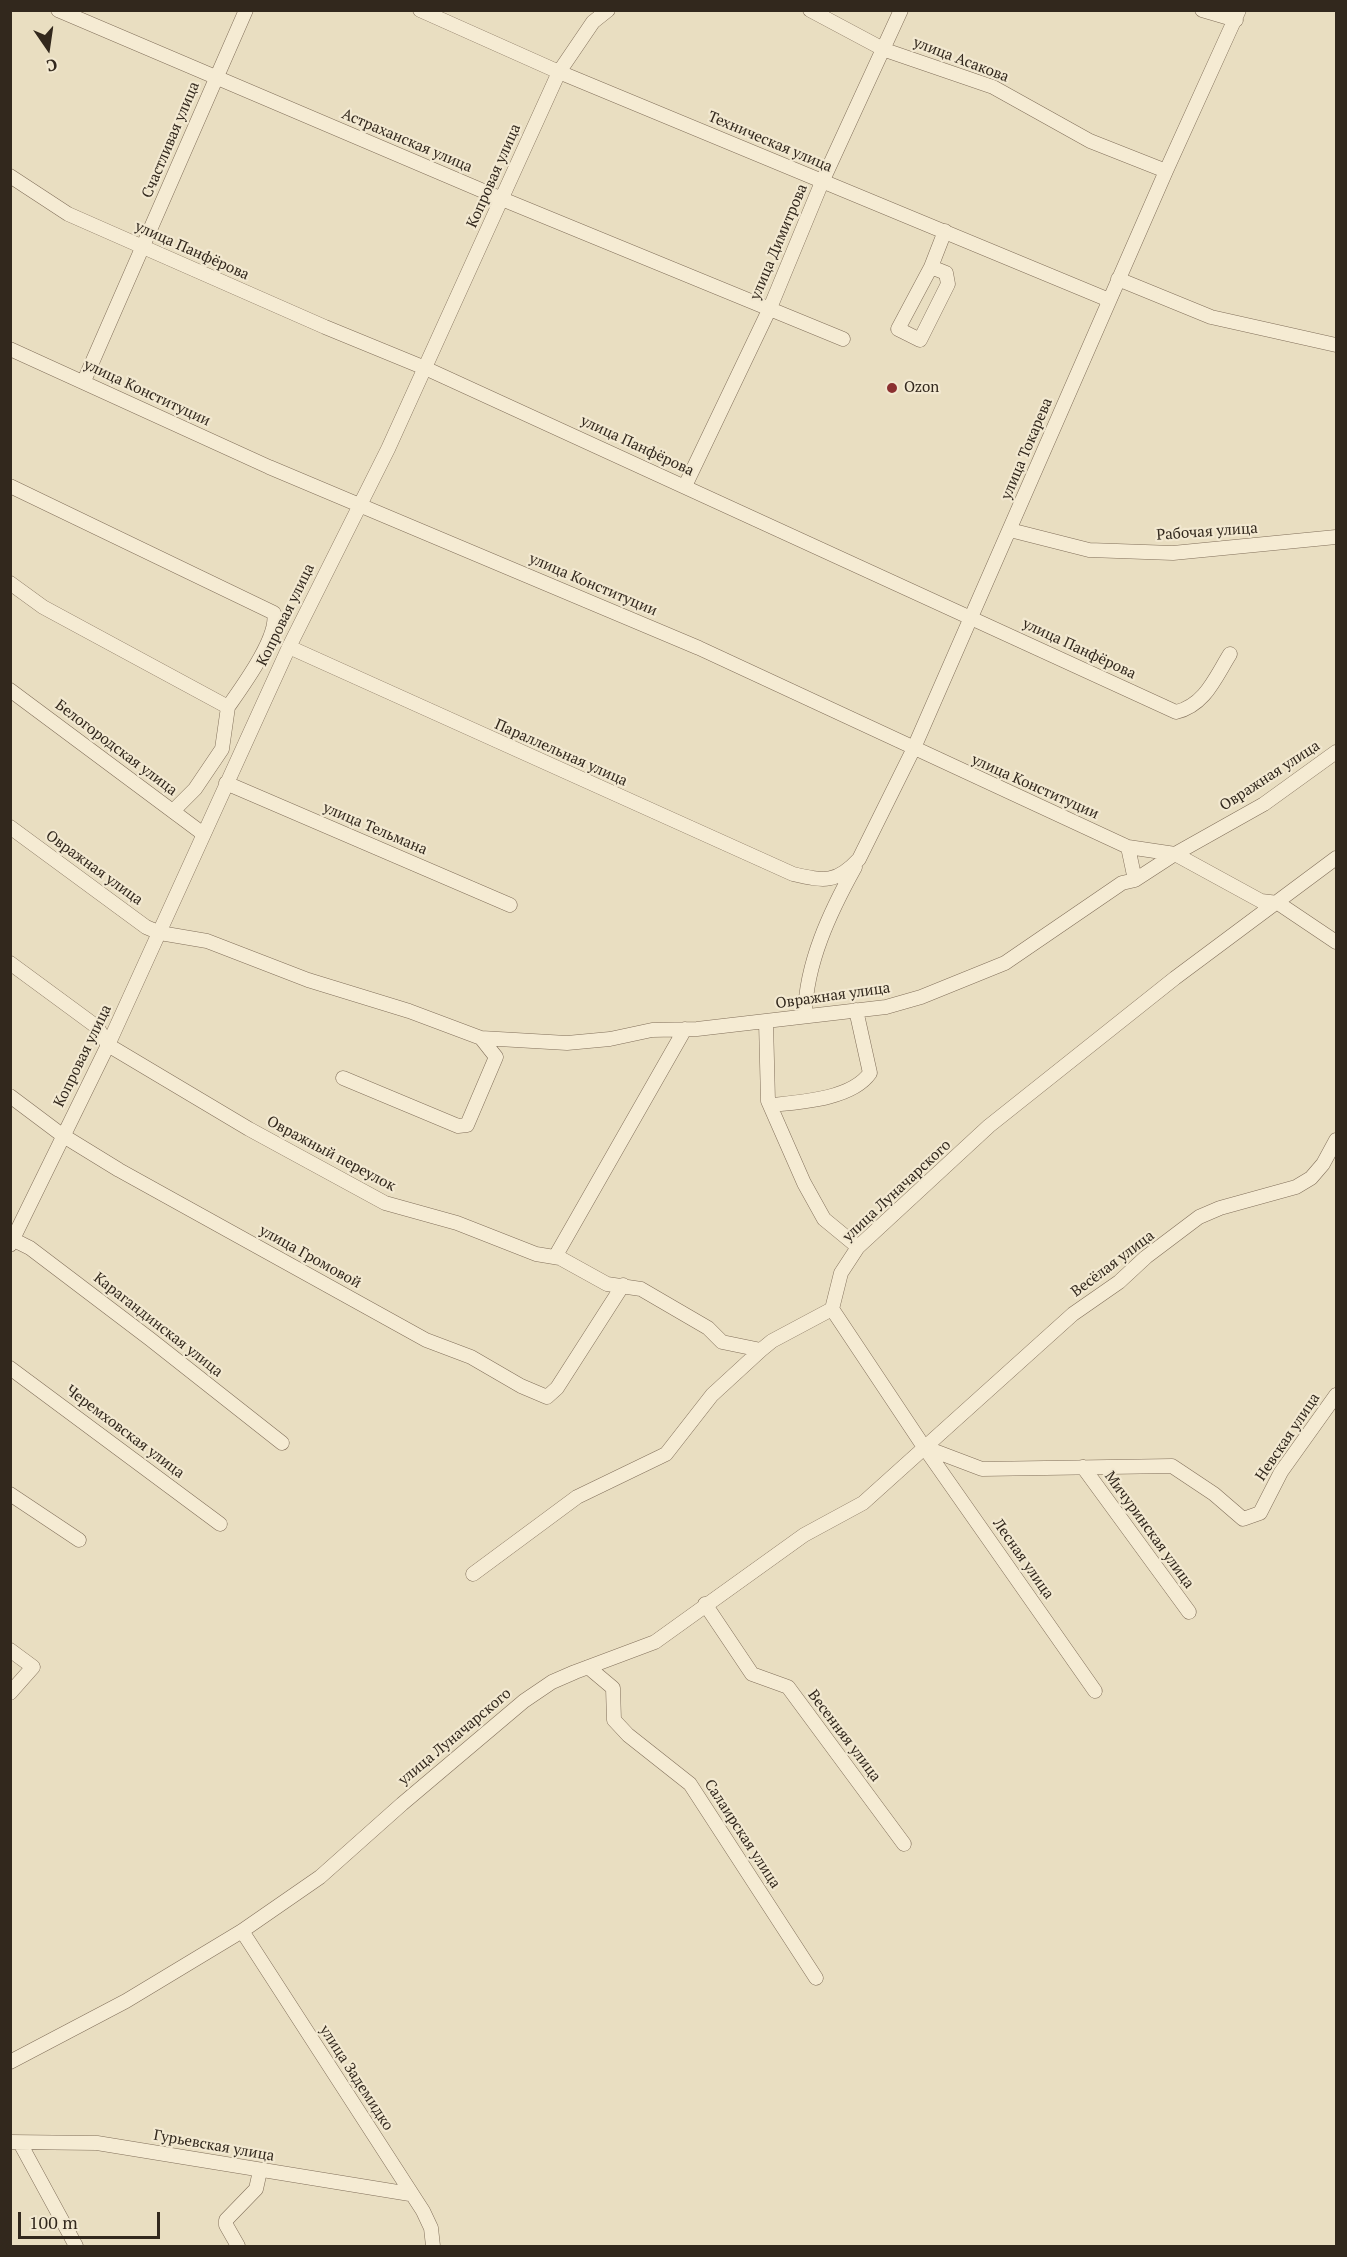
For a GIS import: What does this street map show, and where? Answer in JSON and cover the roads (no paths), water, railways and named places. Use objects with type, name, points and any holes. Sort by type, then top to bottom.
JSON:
[{"type":"street","name":"Астраханская улица","points":[[58,10],[502,199],[843,339]]},
{"type":"street","name":"Счастливая улица","points":[[84,381],[246,10]]},
{"type":"street","name":"Техническая улица","points":[[420,10],[559,72],[1109,300]]},
{"type":"street","name":"Копровая улица","points":[[12,1241],[108,1045],[288,647],[388,449],[559,72],[593,22],[608,10]]},
{"type":"street","name":"улица Асакова","points":[[810,10],[885,50],[993,87],[1090,141],[1166,171]]},
{"type":"street","name":"улица Димитрова","points":[[685,486],[770,308],[822,182],[885,50],[901,10]]},
{"type":"street","points":[[1202,10],[1237,15]]},
{"type":"street","name":"улица Токарева","points":[[822,881],[833,879],[859,859],[913,750],[1118,279],[1237,15]]},
{"type":"street","name":"улица Панфёрова","points":[[10,176],[68,214],[142,248],[425,368],[1176,712],[1190,709],[1199,703],[1230,654]]},
{"type":"street","points":[[931,267],[946,273],[948,284],[920,340],[898,329],[931,267],[945,231]]},
{"type":"street","points":[[1118,279],[1211,317],[1336,345]]},
{"type":"street","name":"улица Конституции","points":[[10,349],[268,467],[360,503],[699,648],[913,750],[1128,847],[1175,854]]},
{"type":"street","points":[[10,486],[126,539],[274,613],[275,619],[270,635],[248,679],[228,707],[222,749],[195,789],[173,811]]},
{"type":"street","name":"Рабочая улица","points":[[1010,530],[1089,550],[1173,553],[1336,537]]},
{"type":"street","points":[[10,584],[43,607],[228,707]]},
{"type":"street","name":"Параллельная улица","points":[[288,647],[793,874],[822,881]]},
{"type":"street","name":"Белогородская улица","points":[[10,690],[202,833]]},
{"type":"street","name":"Овражная улица","points":[[10,827],[146,927],[160,933],[207,941],[308,980],[409,1011],[481,1038],[567,1043],[610,1039],[652,1030],[766,1022],[805,1014],[886,1007],[975,978],[1005,963],[1122,883],[1135,880],[1175,854],[1264,804],[1336,752]]},
{"type":"street","name":"улица Тельмана","points":[[226,783],[510,905]]},
{"type":"street","points":[[1128,847],[1135,880]]},
{"type":"street","points":[[1175,854],[1261,901],[1278,903],[1336,942]]},
{"type":"street","name":"улица Луначарского","points":[[832,1309],[841,1273],[858,1247],[989,1126],[1175,978],[1336,858]]},
{"type":"street","points":[[805,1014],[807,981],[843,888],[859,859]]},
{"type":"street","points":[[10,963],[97,1027],[108,1045]]},
{"type":"street","points":[[771,1105],[813,1101],[863,1083],[870,1073],[856,1010]]},
{"type":"street","points":[[766,1022],[766,1060],[771,1105],[804,1183],[824,1220],[858,1247]]},
{"type":"street","points":[[557,1258],[685,1029]]},
{"type":"street","points":[[343,1078],[458,1126],[467,1125],[496,1057],[481,1038]]},
{"type":"street","name":"Овражный переулок","points":[[108,1045],[249,1129],[385,1203],[458,1223],[536,1254],[557,1258],[607,1284],[641,1289],[708,1328],[722,1342],[761,1350]]},
{"type":"street","name":"улица Громовой","points":[[10,1096],[62,1135],[119,1170],[426,1340],[471,1357],[520,1386],[547,1396],[557,1388],[622,1285]]},
{"type":"street","name":"Весёлая улица","points":[[924,1447],[1073,1314],[1119,1282],[1199,1217],[1220,1208],[1303,1182],[1323,1164],[1336,1140]]},
{"type":"street","name":"Карагандинская улица","points":[[12,1241],[30,1248],[282,1443]]},
{"type":"street","points":[[473,1574],[577,1497],[666,1454],[712,1395],[761,1350],[772,1341],[832,1309]]},
{"type":"street","name":"Лесная улица","points":[[832,1309],[924,1447],[1095,1691]]},
{"type":"street","name":"Черемховская улица","points":[[10,1368],[220,1524]]},
{"type":"street","name":"Невская улица","points":[[1083,1467],[1172,1466],[1214,1494],[1243,1519],[1260,1514],[1281,1473],[1336,1395]]},
{"type":"street","points":[[924,1447],[982,1468],[1083,1467]]},
{"type":"street","name":"улица Луначарского","points":[[10,2062],[126,2001],[242,1931],[320,1877],[524,1701],[552,1682],[655,1642],[804,1535],[863,1503],[924,1447]]},
{"type":"street","name":"Мичуринская улица","points":[[1083,1467],[1189,1612]]},
{"type":"street","points":[[10,1494],[79,1540]]},
{"type":"street","name":"Весенняя улица","points":[[705,1604],[752,1674],[788,1687],[904,1844]]},
{"type":"street","points":[[10,1650],[33,1667],[10,1693]]},
{"type":"street","name":"Салаирская улица","points":[[588,1667],[613,1688],[614,1720],[628,1735],[690,1784],[816,1978]]},
{"type":"street","name":"улица Задемидко","points":[[242,1931],[431,2228],[433,2247]]},
{"type":"street","points":[[15,2143],[76,2247]]},
{"type":"street","name":"Гурьевская улица","points":[[15,2143],[98,2143],[410,2194]]},
{"type":"street","points":[[238,2247],[226,2225],[226,2220],[256,2189],[260,2171]]},
{"type":"street","points":[[431,2228],[445,2247]]},
{"type":"place","name":"Ozon","points":[[892,388]]}]
